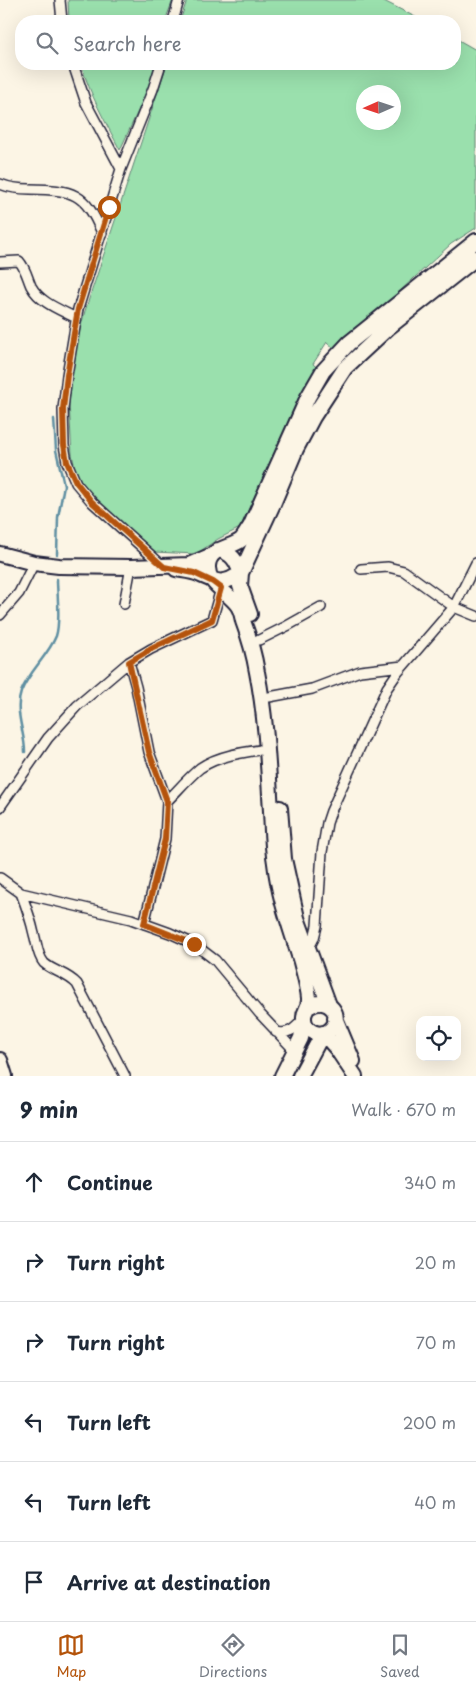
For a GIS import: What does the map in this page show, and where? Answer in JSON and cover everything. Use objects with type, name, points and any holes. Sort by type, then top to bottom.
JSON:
[{"type":"main road","points":[[0,554],[34,563],[59,566],[164,567],[189,565],[241,540],[250,527],[308,397],[323,371],[349,343],[476,241]]},
{"type":"main road","points":[[360,1076],[332,1008],[329,1005],[297,918],[284,859],[276,748],[265,666],[260,640],[240,586],[241,573],[296,449],[314,416],[345,368],[389,327],[476,258]]},
{"type":"main road","points":[[214,553],[227,552],[237,561],[241,573]]},
{"type":"main road","points":[[214,553],[208,563],[208,573],[238,606],[258,672],[267,749],[274,862],[280,895],[307,984],[310,1006]]},
{"type":"main road","points":[[164,567],[194,573],[219,584],[241,573]]},
{"type":"main road","points":[[282,1076],[300,1038],[306,1010],[319,1002],[329,1005]]},
{"type":"main road","points":[[300,1076],[323,1033],[332,1028],[336,1018]]},
{"type":"main road","points":[[304,1019],[308,1029],[313,1032],[323,1033],[356,1076]]},
{"type":"main road","points":[[0,1060],[5,1076]]},
{"type":"street","points":[[60,0],[61,15]]},
{"type":"street","points":[[175,15],[179,0]]},
{"type":"street","points":[[75,70],[86,103],[120,169]]},
{"type":"street","points":[[159,70],[120,169],[76,318],[63,409],[64,445],[67,462],[76,482],[92,502],[164,567]]},
{"type":"street","points":[[0,184],[18,189],[65,192],[78,197],[90,209],[102,233]]},
{"type":"street","points":[[0,262],[19,261],[24,267],[31,286],[37,294],[55,307],[76,318]]},
{"type":"street","points":[[0,615],[19,593],[34,563]]},
{"type":"street","points":[[309,948],[317,926],[324,837],[331,811],[387,688],[403,666],[454,607],[476,563]]},
{"type":"street","points":[[124,604],[131,567]]},
{"type":"street","points":[[361,568],[388,567],[404,571],[454,607],[476,616]]},
{"type":"street","points":[[0,807],[48,738],[76,706],[129,662],[151,649],[212,620],[219,584]]},
{"type":"street","points":[[260,640],[320,606]]},
{"type":"street","points":[[129,662],[149,752],[167,801],[165,839],[144,924]]},
{"type":"street","points":[[269,697],[312,689],[360,671],[403,666]]},
{"type":"street","points":[[167,801],[192,776],[212,762],[231,755],[267,749]]},
{"type":"street","points":[[0,878],[22,893],[131,920],[194,944],[216,960],[276,1032],[295,1051]]},
{"type":"street","points":[[22,893],[42,961],[53,969],[67,975],[77,984],[125,1076]]},
{"type":"street","points":[[276,1032],[291,1032],[304,1019]]},
{"type":"green space","points":[[68,0],[173,0],[167,15],[69,15]]},
{"type":"green space","points":[[187,0],[382,0],[411,15],[182,15]]},
{"type":"green space","points":[[461,41],[476,50],[476,228],[451,244],[336,350],[327,342],[313,364],[323,373],[287,425],[240,528],[218,539],[196,554],[154,552],[95,501],[76,473],[72,454],[69,403],[75,348],[85,311],[165,70],[461,70]]},
{"type":"green space","points":[[83,70],[154,70],[150,85],[120,150],[93,97]]},
{"type":"waterway","points":[[54,419],[56,450],[64,485],[58,517],[57,554]]},
{"type":"waterway","points":[[25,752],[19,714],[19,700],[24,684],[56,636],[59,616],[57,579]]},
{"type":"route","points":[[109,207],[78,309],[63,409],[64,445],[67,462],[76,482],[92,502],[164,567],[194,573],[221,588],[212,620],[151,649],[129,662],[149,752],[167,801],[165,839],[144,924],[194,944]]}]
